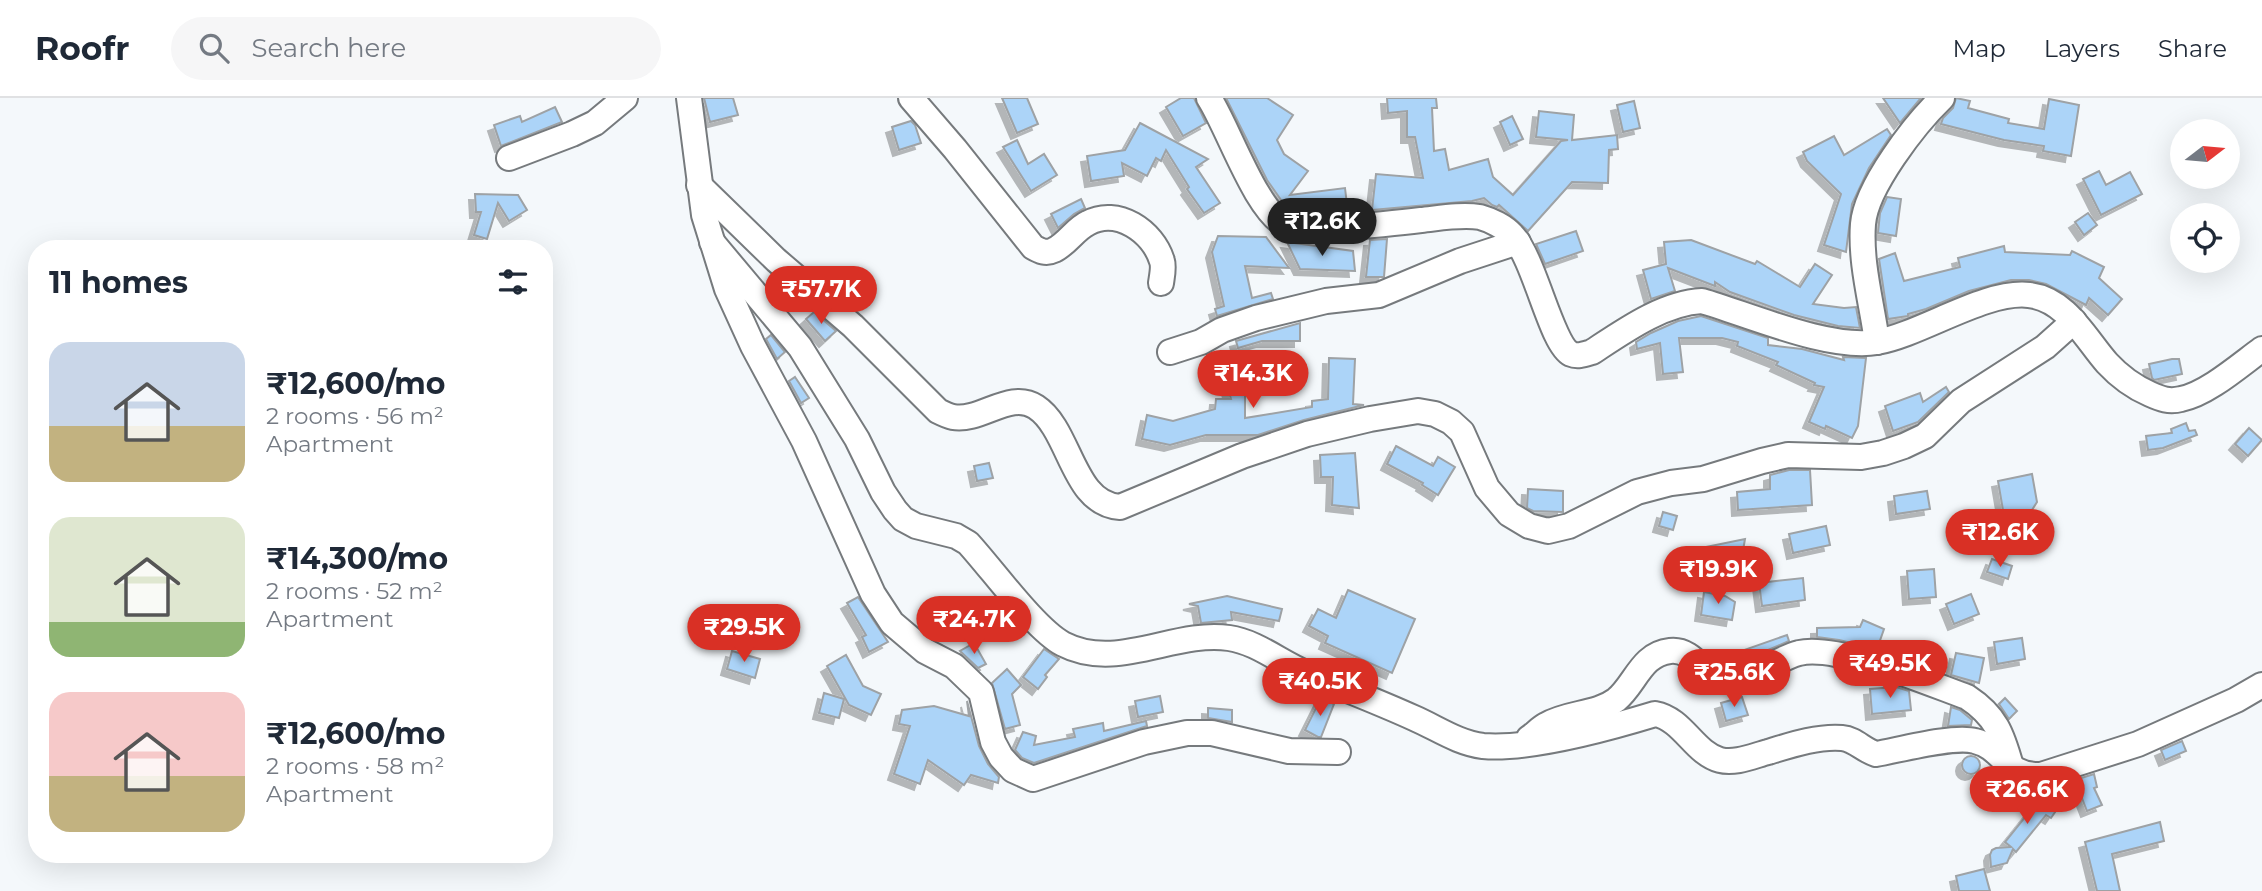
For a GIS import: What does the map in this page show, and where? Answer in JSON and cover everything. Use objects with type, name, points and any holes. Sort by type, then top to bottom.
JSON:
[{"type":"street","points":[[509,158],[595,123],[625,98]]},
{"type":"street","points":[[689,98],[704,215],[738,316],[804,440],[873,594],[892,624],[925,651],[954,666],[981,692],[993,742],[1001,757],[1013,770],[1033,779],[1144,742],[1187,733],[1212,733],[1289,751],[1338,752]]},
{"type":"street","points":[[911,98],[956,149],[1033,247],[1042,252],[1052,251],[1086,224],[1097,219],[1116,218],[1134,225],[1155,246],[1163,263],[1161,283]]},
{"type":"street","points":[[1209,98],[1266,208],[1286,226],[1302,230],[1320,230],[1455,217],[1480,218],[1499,225],[1518,242],[1535,274],[1563,346],[1570,354],[1580,356],[1592,352],[1660,312],[1689,301],[1702,301],[1815,337],[1845,343],[1877,342],[1983,303],[2027,295],[2042,298],[2058,307],[2074,321],[2109,365],[2126,381],[2165,401],[2182,399],[2205,389],[2262,349]]},
{"type":"street","points":[[1877,342],[1864,254],[1863,224],[1867,202],[1927,113],[1942,98]]},
{"type":"street","points":[[699,185],[776,260],[853,326],[938,411],[952,417],[966,417],[1014,402],[1025,402],[1037,408],[1047,417],[1086,488],[1101,503],[1120,507],[1242,456],[1307,434],[1418,411],[1435,414],[1451,422],[1462,432],[1487,488],[1509,514],[1529,526],[1548,531],[1569,526],[1637,492],[1671,483],[1703,479],[1762,461],[1788,455],[1861,457],[1904,446],[1925,436],[1961,401],[2045,347],[2074,321]]},
{"type":"street","points":[[712,242],[800,347],[858,439],[879,483],[903,519],[916,526],[956,536],[968,544],[1035,620],[1061,643],[1088,653],[1122,653],[1211,636],[1234,639],[1256,647],[1304,672],[1419,719],[1460,740],[1483,746],[1521,745],[1655,715],[1665,716],[1708,754],[1721,760],[1733,761],[1800,743],[1830,739],[1845,738],[1865,751],[1876,754],[1960,740],[1975,740],[1988,746],[2018,772],[2028,775],[2041,775],[2138,744],[2236,700],[2262,685]]},
{"type":"street","points":[[1170,352],[1256,318],[1326,301],[1380,295],[1460,261],[1518,242]]},
{"type":"street","points":[[1521,745],[1547,724],[1607,706],[1619,697],[1643,665],[1663,653],[1681,652],[1695,659],[1717,680],[1725,681],[1737,679],[1796,654],[1825,652],[1862,660],[1968,697],[1981,706],[2002,733],[2012,767]]},
{"type":"building","points":[[704,98],[733,98],[738,115],[710,122]]},
{"type":"building","points":[[1002,98],[1027,98],[1038,124],[1017,133]]},
{"type":"building","points":[[1181,98],[1194,98],[1206,123],[1183,136],[1166,107]]},
{"type":"building","points":[[1226,98],[1267,98],[1293,115],[1277,140],[1284,154],[1308,171],[1290,195],[1345,188],[1348,213],[1304,215],[1294,213],[1286,207],[1267,180]]},
{"type":"building","points":[[1387,98],[1436,98],[1437,108],[1432,108],[1434,151],[1445,149],[1449,170],[1488,159],[1493,177],[1513,195],[1561,141],[1568,140],[1536,137],[1539,111],[1574,115],[1572,140],[1617,135],[1618,149],[1609,150],[1608,183],[1572,182],[1528,231],[1499,205],[1492,205],[1484,198],[1372,210],[1376,174],[1423,178],[1415,137],[1407,137],[1407,111],[1388,113]]},
{"type":"building","points":[[1883,98],[1921,98],[1900,123]]},
{"type":"building","points":[[1956,98],[1970,101],[1968,108],[2009,119],[2008,123],[2044,129],[2049,99],[2079,105],[2071,156],[2043,151],[2044,146],[2004,140],[1941,124],[1953,108]]},
{"type":"building","points":[[1634,101],[1640,128],[1623,132],[1617,105]]},
{"type":"building","points":[[555,107],[562,122],[501,146],[494,125],[520,116],[522,122]]},
{"type":"building","points":[[1512,116],[1523,139],[1510,145],[1500,122]]},
{"type":"building","points":[[911,121],[921,143],[899,150],[892,127]]},
{"type":"building","points":[[1140,123],[1208,159],[1196,167],[1220,203],[1204,213],[1187,189],[1189,187],[1166,150],[1161,161],[1156,158],[1147,176],[1122,163],[1124,176],[1091,181],[1087,156],[1125,150]]},
{"type":"building","points":[[1887,129],[1891,135],[1869,168],[1852,204],[1846,252],[1824,245],[1841,194],[1807,161],[1803,152],[1834,136],[1844,155]]},
{"type":"building","points":[[1017,140],[1028,164],[1044,154],[1057,175],[1031,191],[1003,147]]},
{"type":"building","points":[[2099,171],[2106,185],[2130,172],[2142,194],[2101,215],[2083,179]]},
{"type":"building","points":[[475,194],[518,195],[527,210],[509,221],[498,203],[487,239],[474,235],[481,212],[476,212]]},
{"type":"building","points":[[1887,197],[1901,199],[1896,236],[1878,233],[1880,213]]},
{"type":"building","points":[[1081,199],[1085,208],[1058,228],[1051,214]]},
{"type":"building","points":[[2088,213],[2097,225],[2084,235],[2075,222]]},
{"type":"building","points":[[1576,231],[1583,251],[1545,264],[1536,244]]},
{"type":"building","points":[[1218,236],[1266,237],[1289,268],[1245,266],[1252,298],[1271,293],[1273,299],[1217,316],[1215,309],[1224,306],[1212,252]]},
{"type":"building","points":[[1387,239],[1384,277],[1366,277],[1370,240]]},
{"type":"building","points":[[1691,240],[1755,264],[1757,261],[1800,287],[1815,264],[1832,275],[1813,304],[1856,307],[1860,328],[1838,326],[1794,315],[1730,292],[1715,282],[1715,286],[1668,268],[1675,291],[1651,299],[1643,270],[1666,264],[1664,242]]},
{"type":"building","points":[[1287,242],[1353,251],[1355,271],[1300,269]]},
{"type":"building","points":[[2004,246],[2005,252],[2070,255],[2072,251],[2104,267],[2099,278],[2122,299],[2108,315],[2089,298],[2086,305],[2046,284],[2011,280],[1969,291],[1908,316],[1888,319],[1879,259],[1895,253],[1904,281],[1960,267],[1958,258]]},
{"type":"building","points":[[814,312],[836,331],[825,341],[806,319]]},
{"type":"building","points":[[1701,316],[1768,338],[1768,345],[1802,349],[1844,360],[1843,357],[1866,358],[1858,426],[1852,438],[1826,426],[1825,429],[1809,422],[1824,387],[1814,385],[1815,383],[1776,365],[1778,362],[1737,346],[1738,342],[1722,338],[1679,338],[1683,372],[1663,374],[1660,343],[1637,349],[1636,342],[1651,333],[1678,321]]},
{"type":"building","points":[[1300,323],[1300,341],[1262,341],[1238,348],[1236,341]]},
{"type":"building","points":[[771,335],[785,352],[777,359],[766,339]]},
{"type":"building","points":[[1329,358],[1355,359],[1353,404],[1364,405],[1258,435],[1206,435],[1170,445],[1142,439],[1147,415],[1173,421],[1215,409],[1216,399],[1231,399],[1223,372],[1241,367],[1245,382],[1245,418],[1312,407],[1312,401],[1328,399]]},
{"type":"building","points":[[2179,359],[2182,374],[2154,380],[2149,364]]},
{"type":"building","points":[[795,377],[809,398],[801,403],[789,381]]},
{"type":"building","points":[[1946,387],[1949,392],[1918,422],[1893,431],[1885,406],[1920,393],[1923,402]]},
{"type":"building","points":[[2186,423],[2189,431],[2195,430],[2197,435],[2163,448],[2148,450],[2146,436],[2172,433],[2171,429]]},
{"type":"building","points":[[2249,428],[2262,440],[2248,456],[2235,444]]},
{"type":"building","points":[[1396,446],[1433,466],[1438,457],[1455,467],[1438,495],[1422,485],[1423,483],[1387,464]]},
{"type":"building","points":[[1355,453],[1359,508],[1332,505],[1333,477],[1321,477],[1320,455]]},
{"type":"building","points":[[989,463],[993,478],[977,481],[974,466]]},
{"type":"building","points":[[1789,470],[1810,470],[1812,505],[1738,510],[1737,492],[1770,489],[1770,475]]},
{"type":"building","points":[[2032,474],[2037,502],[2032,510],[2044,529],[2034,535],[1999,526],[2003,510],[1998,481]]},
{"type":"building","points":[[1528,489],[1563,491],[1563,512],[1533,511],[1527,508]]},
{"type":"building","points":[[1927,491],[1930,509],[1896,514],[1894,496]]},
{"type":"building","points":[[1663,512],[1677,516],[1673,530],[1659,526]]},
{"type":"building","points":[[1826,526],[1830,545],[1793,553],[1789,534]]},
{"type":"building","points":[[1745,539],[1741,562],[1701,548]]},
{"type":"building","points":[[1992,559],[2012,566],[2008,579],[1987,572]]},
{"type":"building","points":[[1934,569],[1936,597],[1909,599],[1907,571]]},
{"type":"building","points":[[1803,578],[1805,600],[1762,606],[1759,583]]},
{"type":"building","points":[[1348,590],[1415,619],[1392,673],[1325,643],[1328,636],[1309,626],[1318,609],[1336,618]]},
{"type":"building","points":[[1704,592],[1725,596],[1735,602],[1732,620],[1701,615]]},
{"type":"building","points":[[1971,594],[1979,614],[1954,624],[1946,604]]},
{"type":"building","points":[[1227,596],[1282,609],[1279,621],[1231,612],[1232,620],[1201,623],[1198,606],[1189,604]]},
{"type":"building","points":[[858,597],[888,642],[869,652],[862,637],[866,635],[847,603]]},
{"type":"building","points":[[981,610],[989,627],[976,634],[968,616]]},
{"type":"building","points":[[765,616],[769,632],[744,639],[740,622]]},
{"type":"building","points":[[1863,620],[1884,629],[1877,649],[1817,637],[1817,628],[1860,627]]},
{"type":"building","points":[[1787,635],[1789,641],[1731,666],[1727,656]]},
{"type":"building","points":[[2022,638],[2025,659],[1997,664],[1994,642]]},
{"type":"building","points":[[974,643],[986,664],[978,668],[960,651]]},
{"type":"building","points":[[1915,644],[1927,647],[1930,664],[1924,665],[1906,659],[1904,646]]},
{"type":"building","points":[[1044,649],[1059,659],[1045,675],[1047,677],[1038,689],[1023,677]]},
{"type":"building","points":[[732,651],[760,659],[755,678],[727,669]]},
{"type":"building","points":[[1956,653],[1984,658],[1979,683],[1951,675]]},
{"type":"building","points":[[846,655],[863,686],[881,694],[871,715],[849,705],[827,666]]},
{"type":"building","points":[[1007,669],[1021,685],[1012,694],[1020,725],[1005,729],[992,683]]},
{"type":"building","points":[[1896,687],[1909,691],[1911,710],[1872,714],[1870,689]]},
{"type":"building","points":[[824,693],[844,699],[839,718],[819,713]]},
{"type":"building","points":[[1160,696],[1163,712],[1138,717],[1135,701]]},
{"type":"building","points":[[1742,697],[1748,715],[1726,721],[1721,703]]},
{"type":"building","points":[[1321,698],[1334,704],[1321,737],[1318,737],[1305,730]]},
{"type":"building","points":[[2005,698],[2017,711],[2009,719],[1999,704]]},
{"type":"building","points":[[967,701],[979,746],[988,764],[999,777],[998,783],[971,775],[964,785],[928,760],[920,784],[894,774],[910,726],[899,724],[902,710],[934,706],[969,716]]},
{"type":"building","points":[[1951,707],[1960,710],[1972,720],[1971,725],[1948,726]]},
{"type":"building","points":[[1208,708],[1232,710],[1232,722],[1208,718]]},
{"type":"building","points":[[1146,721],[1147,726],[1034,763],[1022,758],[1015,750],[1023,732],[1036,736],[1034,745],[1075,737],[1073,729],[1103,723],[1104,731]]},
{"type":"building","points":[[2182,741],[2186,751],[2165,760],[2161,750]]},
{"type":"building","points":[[1967,756],[1975,756],[1980,765],[1978,772],[1967,774],[1962,769],[1962,761]]},
{"type":"building","points":[[2094,774],[2097,787],[2094,788],[2102,805],[2087,811],[2075,780]]},
{"type":"building","points":[[2044,789],[2062,802],[2051,818],[2046,815],[2016,852],[2013,849],[2007,863],[1991,867],[1992,850],[2011,847],[2005,842],[2034,806],[2029,803],[2038,790]]},
{"type":"building","points":[[2160,822],[2164,841],[2112,854],[2120,891],[2097,891],[2085,842]]},
{"type":"building","points":[[1984,869],[1990,891],[1959,891],[1956,876]]}]
